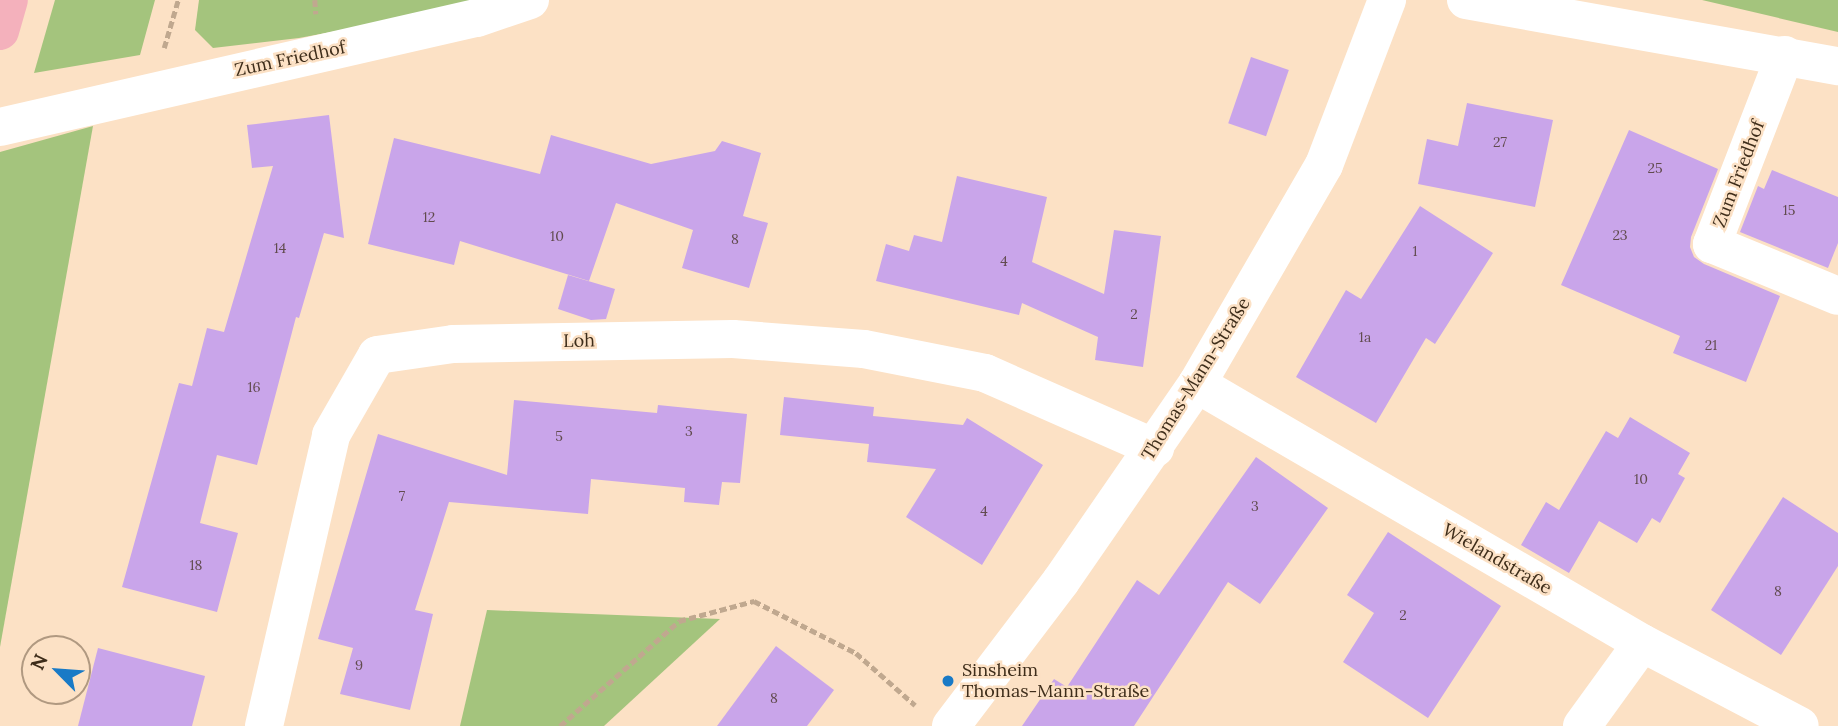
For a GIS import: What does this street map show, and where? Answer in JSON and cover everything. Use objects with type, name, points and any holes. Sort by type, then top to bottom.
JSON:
[{"type":"highway","points":[[0,32],[9,0]]},
{"type":"street","name":"Zum Friedhof","points":[[0,127],[477,18],[530,0]]},
{"type":"street","name":"Thomas-Mann-Straße","points":[[951,726],[1061,581],[1197,384],[1324,165],[1387,0]]},
{"type":"street","points":[[1466,0],[1838,66]]},
{"type":"street","name":"Zum Friedhof","points":[[1785,55],[1712,244],[1838,296]]},
{"type":"street","name":"Loh","points":[[264,726],[331,435],[377,355],[453,344],[733,339],[864,349],[985,373],[1155,447]]},
{"type":"street","name":"Wielandstraße","points":[[1197,384],[1642,643],[1800,726]]},
{"type":"street","points":[[1582,726],[1642,643]]},
{"type":"path","points":[[560,726],[679,621],[754,601],[856,653],[918,708]]},
{"type":"green space","points":[[55,0],[155,0],[140,55],[34,73]]},
{"type":"green space","points":[[199,0],[486,0],[461,8],[299,38],[213,48],[195,30]]},
{"type":"green space","points":[[1702,0],[1838,0],[1838,32]]},
{"type":"green space","points":[[93,126],[0,647],[0,152]]},
{"type":"green space","points":[[487,610],[720,619],[604,726],[460,726]]},
{"type":"building","points":[[1251,57],[1289,70],[1266,136],[1228,123]]},
{"type":"building","points":[[1467,103],[1553,120],[1535,207],[1418,184],[1427,139],[1458,146]]},
{"type":"building","points":[[329,115],[344,238],[324,233],[299,318],[296,317],[257,465],[217,455],[200,523],[238,533],[217,612],[122,587],[179,383],[192,386],[207,328],[224,332],[273,166],[252,168],[247,125]]},
{"type":"building","points":[[1629,130],[1718,169],[1691,237],[1690,247],[1694,257],[1704,264],[1780,296],[1746,382],[1673,353],[1680,336],[1561,285]]},
{"type":"building","points":[[551,135],[651,164],[715,151],[722,141],[761,153],[743,216],[768,223],[749,288],[682,268],[693,230],[616,203],[589,281],[460,241],[454,265],[368,244],[394,138],[540,174]]},
{"type":"building","points":[[1772,170],[1838,197],[1838,243],[1828,268],[1740,232],[1758,186],[1764,189]]},
{"type":"building","points":[[957,176],[1047,197],[1032,262],[1104,294],[1114,230],[1161,236],[1143,367],[1095,360],[1098,337],[1022,303],[1019,315],[876,281],[886,244],[909,251],[914,235],[942,242]]},
{"type":"building","points":[[1420,206],[1493,253],[1435,344],[1426,338],[1376,423],[1296,377],[1346,290],[1361,299]]},
{"type":"building","points":[[568,275],[615,289],[606,319],[591,320],[558,309]]},
{"type":"building","points":[[784,397],[874,407],[873,416],[963,425],[967,418],[1043,465],[982,565],[906,517],[936,469],[867,462],[869,444],[780,435]]},
{"type":"building","points":[[514,400],[657,413],[658,405],[747,414],[740,483],[722,482],[719,505],[684,502],[685,488],[591,479],[588,514],[449,502],[415,610],[433,614],[410,710],[340,694],[353,648],[318,639],[378,434],[507,475]]},
{"type":"building","points":[[1630,417],[1690,453],[1678,474],[1685,478],[1660,523],[1652,518],[1637,543],[1599,521],[1569,573],[1521,545],[1546,502],[1559,510],[1606,431],[1618,438]]},
{"type":"building","points":[[1256,457],[1328,508],[1260,604],[1228,582],[1134,726],[1022,726],[1054,679],[1067,687],[1137,580],[1159,595]]},
{"type":"building","points":[[1783,497],[1838,533],[1838,566],[1781,655],[1711,610]]},
{"type":"building","points":[[1388,532],[1501,606],[1428,718],[1343,662],[1374,613],[1347,595]]},
{"type":"building","points":[[776,646],[834,690],[807,726],[717,726]]},
{"type":"building","points":[[98,648],[205,676],[192,726],[78,726],[83,705],[91,705],[91,675]]},
{"type":"place","name":"Sinsheim Thomas-Mann-Straße","points":[[948,681]]}]
